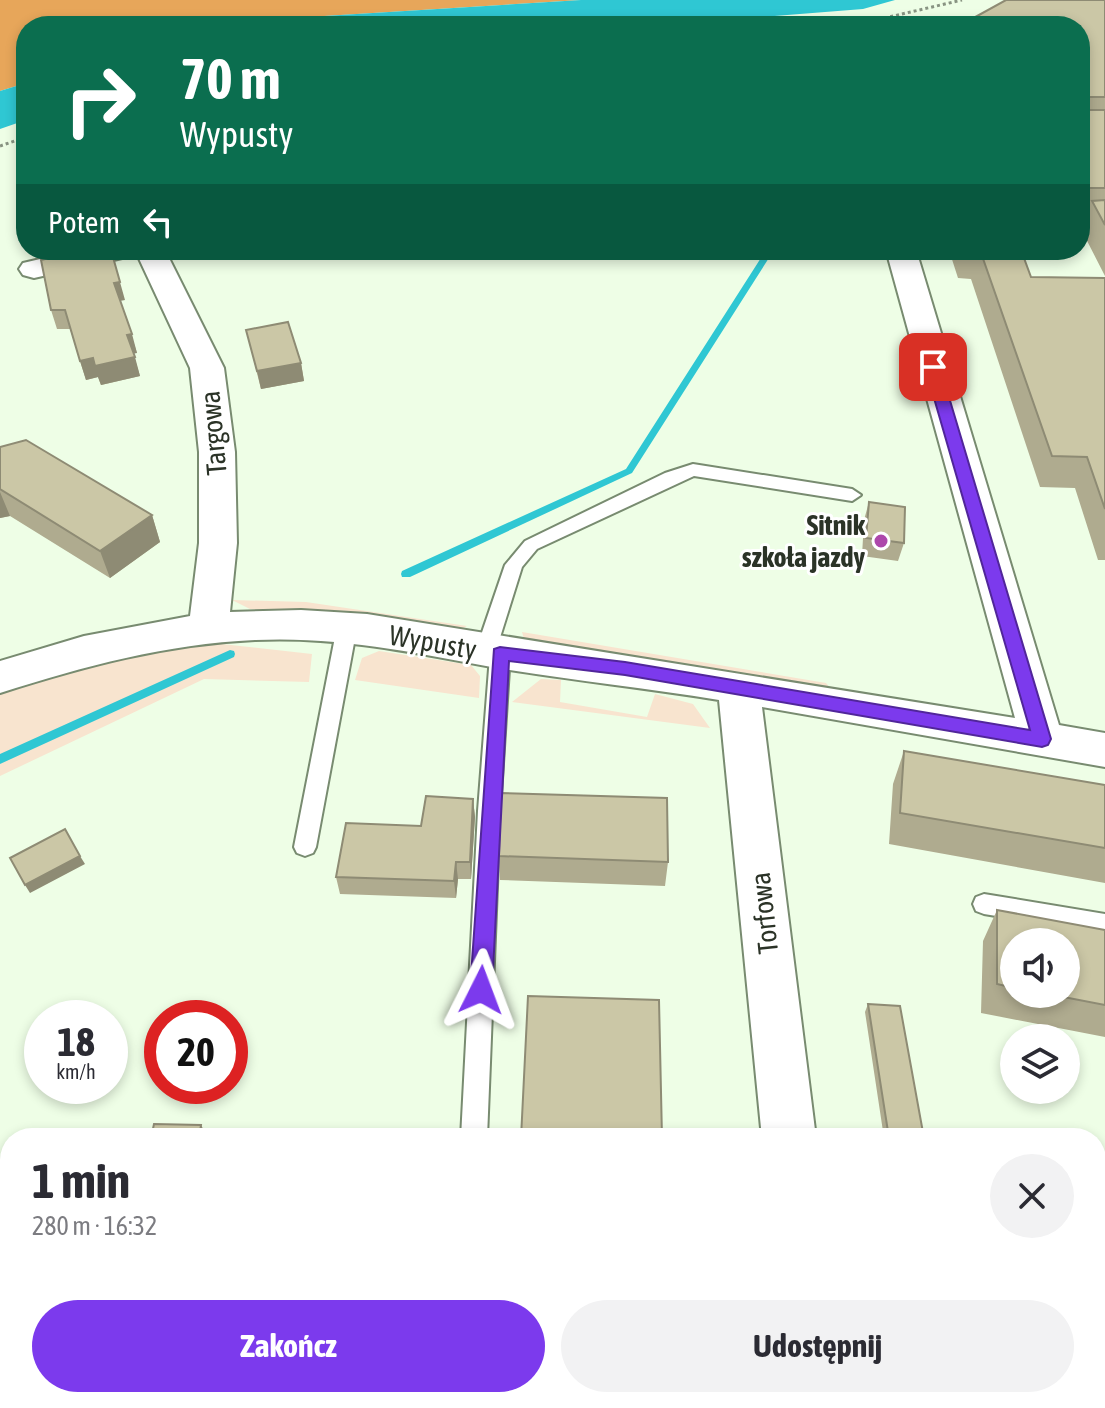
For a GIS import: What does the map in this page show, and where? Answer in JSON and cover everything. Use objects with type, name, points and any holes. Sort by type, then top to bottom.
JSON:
[{"type":"street","points":[[34,269],[75,260]]},
{"type":"street","name":"Targowa","points":[[155,260],[207,368],[217,452],[218,512],[209,628]]},
{"type":"street","points":[[904,260],[1042,739]]},
{"type":"street","name":"Wypusty","points":[[0,677],[90,648],[209,628],[266,624],[347,627],[493,652],[625,669],[1105,750]]},
{"type":"street","name":"Torfowa","points":[[739,688],[788,1128]]},
{"type":"lane","points":[[474,1128],[493,652],[514,565],[531,545],[671,477],[693,470],[852,495]]},
{"type":"lane","points":[[305,847],[347,627]]},
{"type":"lane","points":[[984,904],[1105,924]]},
{"type":"path","points":[[893,16],[962,0]]},
{"type":"shaded area","points":[[0,0],[581,0],[324,16],[16,16],[16,86],[0,91]]},
{"type":"shaded area","points":[[232,600],[306,602],[467,626],[457,631],[250,609]]},
{"type":"shaded area","points":[[522,632],[826,683],[836,695],[525,643]]},
{"type":"shaded area","points":[[204,642],[312,654],[309,682],[204,679],[0,776],[0,690],[57,671]]},
{"type":"shaded area","points":[[379,651],[471,665],[480,676],[479,698],[355,680],[362,658]]},
{"type":"shaded area","points":[[541,679],[561,680],[560,702],[647,717],[655,694],[693,704],[710,728],[512,702]]},
{"type":"water","points":[[581,0],[895,0],[863,9],[773,16],[324,16]]},
{"type":"water","points":[[16,86],[16,123],[0,129],[0,91]]},
{"type":"building","points":[[1006,0],[1105,0],[1105,97],[1090,97],[1090,16],[977,16]]},
{"type":"building","points":[[1090,110],[1105,110],[1105,188],[1090,188]]},
{"type":"building","points":[[1105,200],[1105,225],[1092,201]]},
{"type":"building","points":[[41,260],[114,260],[120,282],[114,283],[132,334],[127,335],[135,357],[95,366],[93,358],[80,361],[65,310],[51,310]]},
{"type":"building","points":[[983,260],[1025,260],[1031,277],[1105,278],[1105,509],[1087,457],[1052,456]]},
{"type":"building","points":[[288,322],[301,363],[257,371],[246,330]]},
{"type":"building","points":[[26,440],[152,515],[100,551],[0,489],[0,447]]},
{"type":"building","points":[[869,502],[905,507],[904,543],[866,538]]},
{"type":"building","points":[[904,751],[1105,785],[1105,848],[900,813]]},
{"type":"building","points":[[501,793],[667,798],[668,862],[499,856]]},
{"type":"building","points":[[426,796],[473,799],[470,862],[456,862],[454,881],[336,877],[346,823],[421,826]]},
{"type":"building","points":[[65,829],[80,856],[25,885],[10,858]]},
{"type":"building","points":[[997,910],[1105,930],[1105,1005],[1080,1000],[1080,928],[1000,928],[1000,985],[997,984]]},
{"type":"building","points":[[528,996],[659,1000],[662,1128],[521,1128]]},
{"type":"building","points":[[868,1004],[900,1006],[922,1128],[887,1128]]},
{"type":"building","points":[[154,1124],[201,1125],[201,1128],[153,1128]]},
{"type":"waterway","points":[[406,574],[629,471],[764,260]]},
{"type":"waterway","points":[[0,759],[230,654]]},
{"type":"place","name":"Sitnik szkoła jazdy","points":[[881,541]]},
{"type":"route","points":[[481,990],[500,653],[625,669],[1042,739],[933,367]]}]
